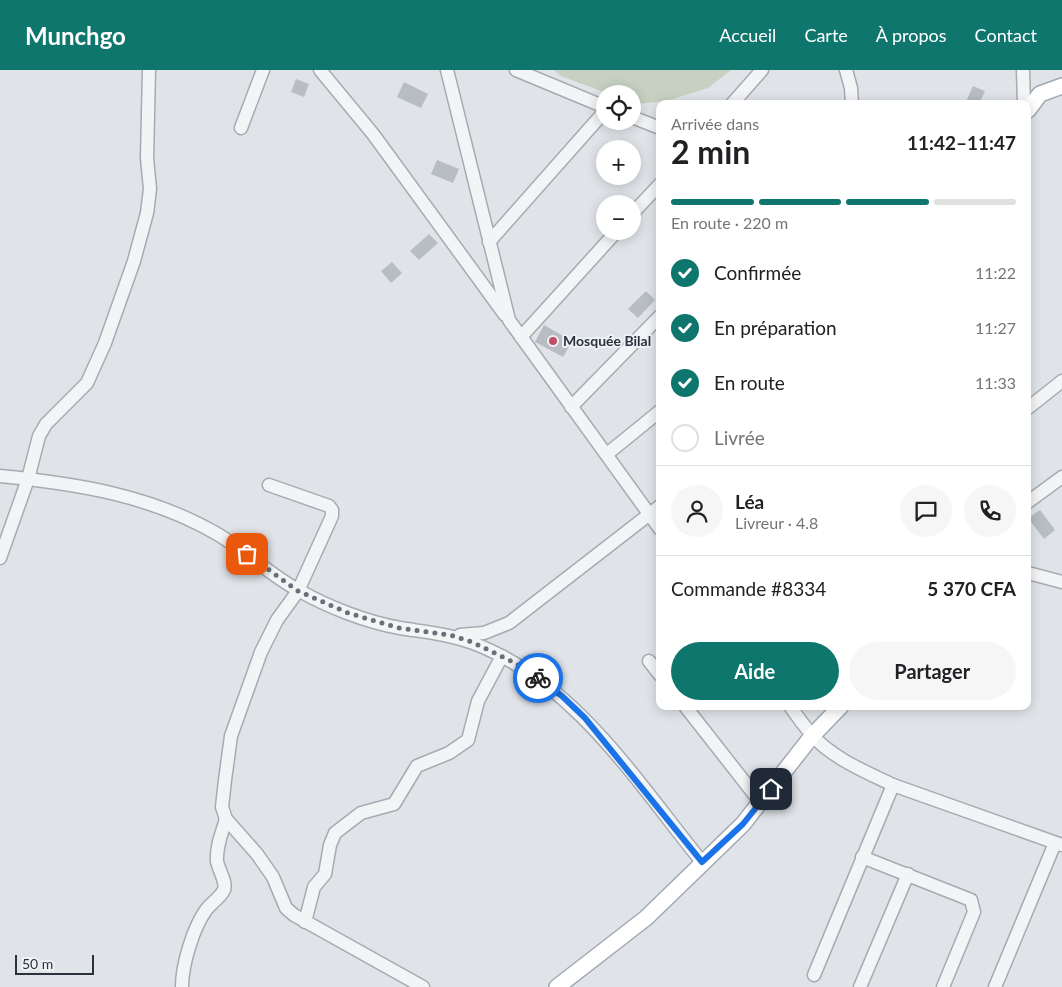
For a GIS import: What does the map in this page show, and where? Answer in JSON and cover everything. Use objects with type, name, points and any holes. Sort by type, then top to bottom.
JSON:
[{"type":"main road","points":[[1031,106],[1040,94],[1062,86]]},
{"type":"main road","points":[[557,987],[646,918],[743,824],[812,736],[837,710]]},
{"type":"street","points":[[0,558],[28,479],[35,446],[42,429],[77,395],[92,374],[121,302],[144,229],[151,179],[147,158],[149,70]]},
{"type":"street","points":[[241,128],[263,70]]},
{"type":"street","points":[[320,70],[373,134],[448,240],[509,320],[656,524]]},
{"type":"street","points":[[447,70],[509,320]]},
{"type":"street","points":[[516,70],[596,103]]},
{"type":"street","points":[[736,100],[762,70]]},
{"type":"street","points":[[846,70],[851,88],[852,100]]},
{"type":"street","points":[[1023,70],[1024,100]]},
{"type":"street","points":[[489,242],[596,121]]},
{"type":"street","points":[[641,121],[656,126]]},
{"type":"street","points":[[641,204],[656,188]]},
{"type":"street","points":[[521,337],[609,240]]},
{"type":"street","points":[[571,407],[656,320]]},
{"type":"street","points":[[1031,406],[1062,381]]},
{"type":"street","points":[[606,454],[656,414]]},
{"type":"street","points":[[0,476],[112,493],[165,507],[220,536],[298,591],[348,613],[379,623],[450,635],[502,656],[542,680],[585,718],[702,862]]},
{"type":"street","points":[[1031,500],[1062,478]]},
{"type":"street","points":[[269,485],[329,506],[332,510],[332,516],[298,591],[277,620],[261,652],[231,736],[222,807],[226,819],[257,854],[273,877],[286,908],[304,922],[423,987]]},
{"type":"street","points":[[450,635],[484,633],[509,623],[656,509]]},
{"type":"street","points":[[1031,574],[1062,582]]},
{"type":"street","points":[[304,922],[314,887],[326,874],[330,845],[335,833],[361,813],[394,804],[417,766],[449,753],[468,740],[478,701],[502,656]]},
{"type":"street","points":[[649,661],[656,670]]},
{"type":"street","points":[[688,710],[761,802]]},
{"type":"street","points":[[793,710],[812,736],[838,755],[893,784],[1058,844],[995,987]]},
{"type":"street","points":[[814,975],[893,784]]},
{"type":"street","points":[[182,987],[183,972],[198,924],[205,911],[224,890],[225,885],[216,854],[226,819]]},
{"type":"street","points":[[862,857],[971,900],[974,905],[974,912],[943,987]]},
{"type":"street","points":[[860,987],[908,874]]},
{"type":"green space","points":[[554,70],[731,70],[708,88],[669,100],[656,100],[656,102],[641,104],[641,85],[596,85],[596,89],[561,76]]},
{"type":"building","points":[[296,79],[309,84],[304,97],[291,92]]},
{"type":"building","points":[[404,82],[428,94],[421,108],[397,97]]},
{"type":"building","points":[[973,86],[985,91],[981,100],[967,100]]},
{"type":"building","points":[[437,160],[459,169],[453,183],[431,174]]},
{"type":"building","points":[[429,234],[438,243],[419,260],[410,251]]},
{"type":"building","points":[[392,262],[402,273],[391,283],[381,271]]},
{"type":"building","points":[[646,291],[655,300],[638,318],[628,309]]},
{"type":"building","name":"Mosquée Bilal","points":[[544,325],[572,341],[563,357],[535,342]]},
{"type":"building","points":[[1040,510],[1055,530],[1044,539],[1031,522],[1031,516]]},
{"type":"way so far","points":[[247,554],[298,591],[348,613],[399,628],[450,635],[472,642],[515,663],[538,678]]},
{"type":"place","name":"Mosquée Bilal","points":[[553,341]]},
{"type":"route","points":[[538,678],[562,696],[585,718],[702,862],[743,824],[771,789]]}]
